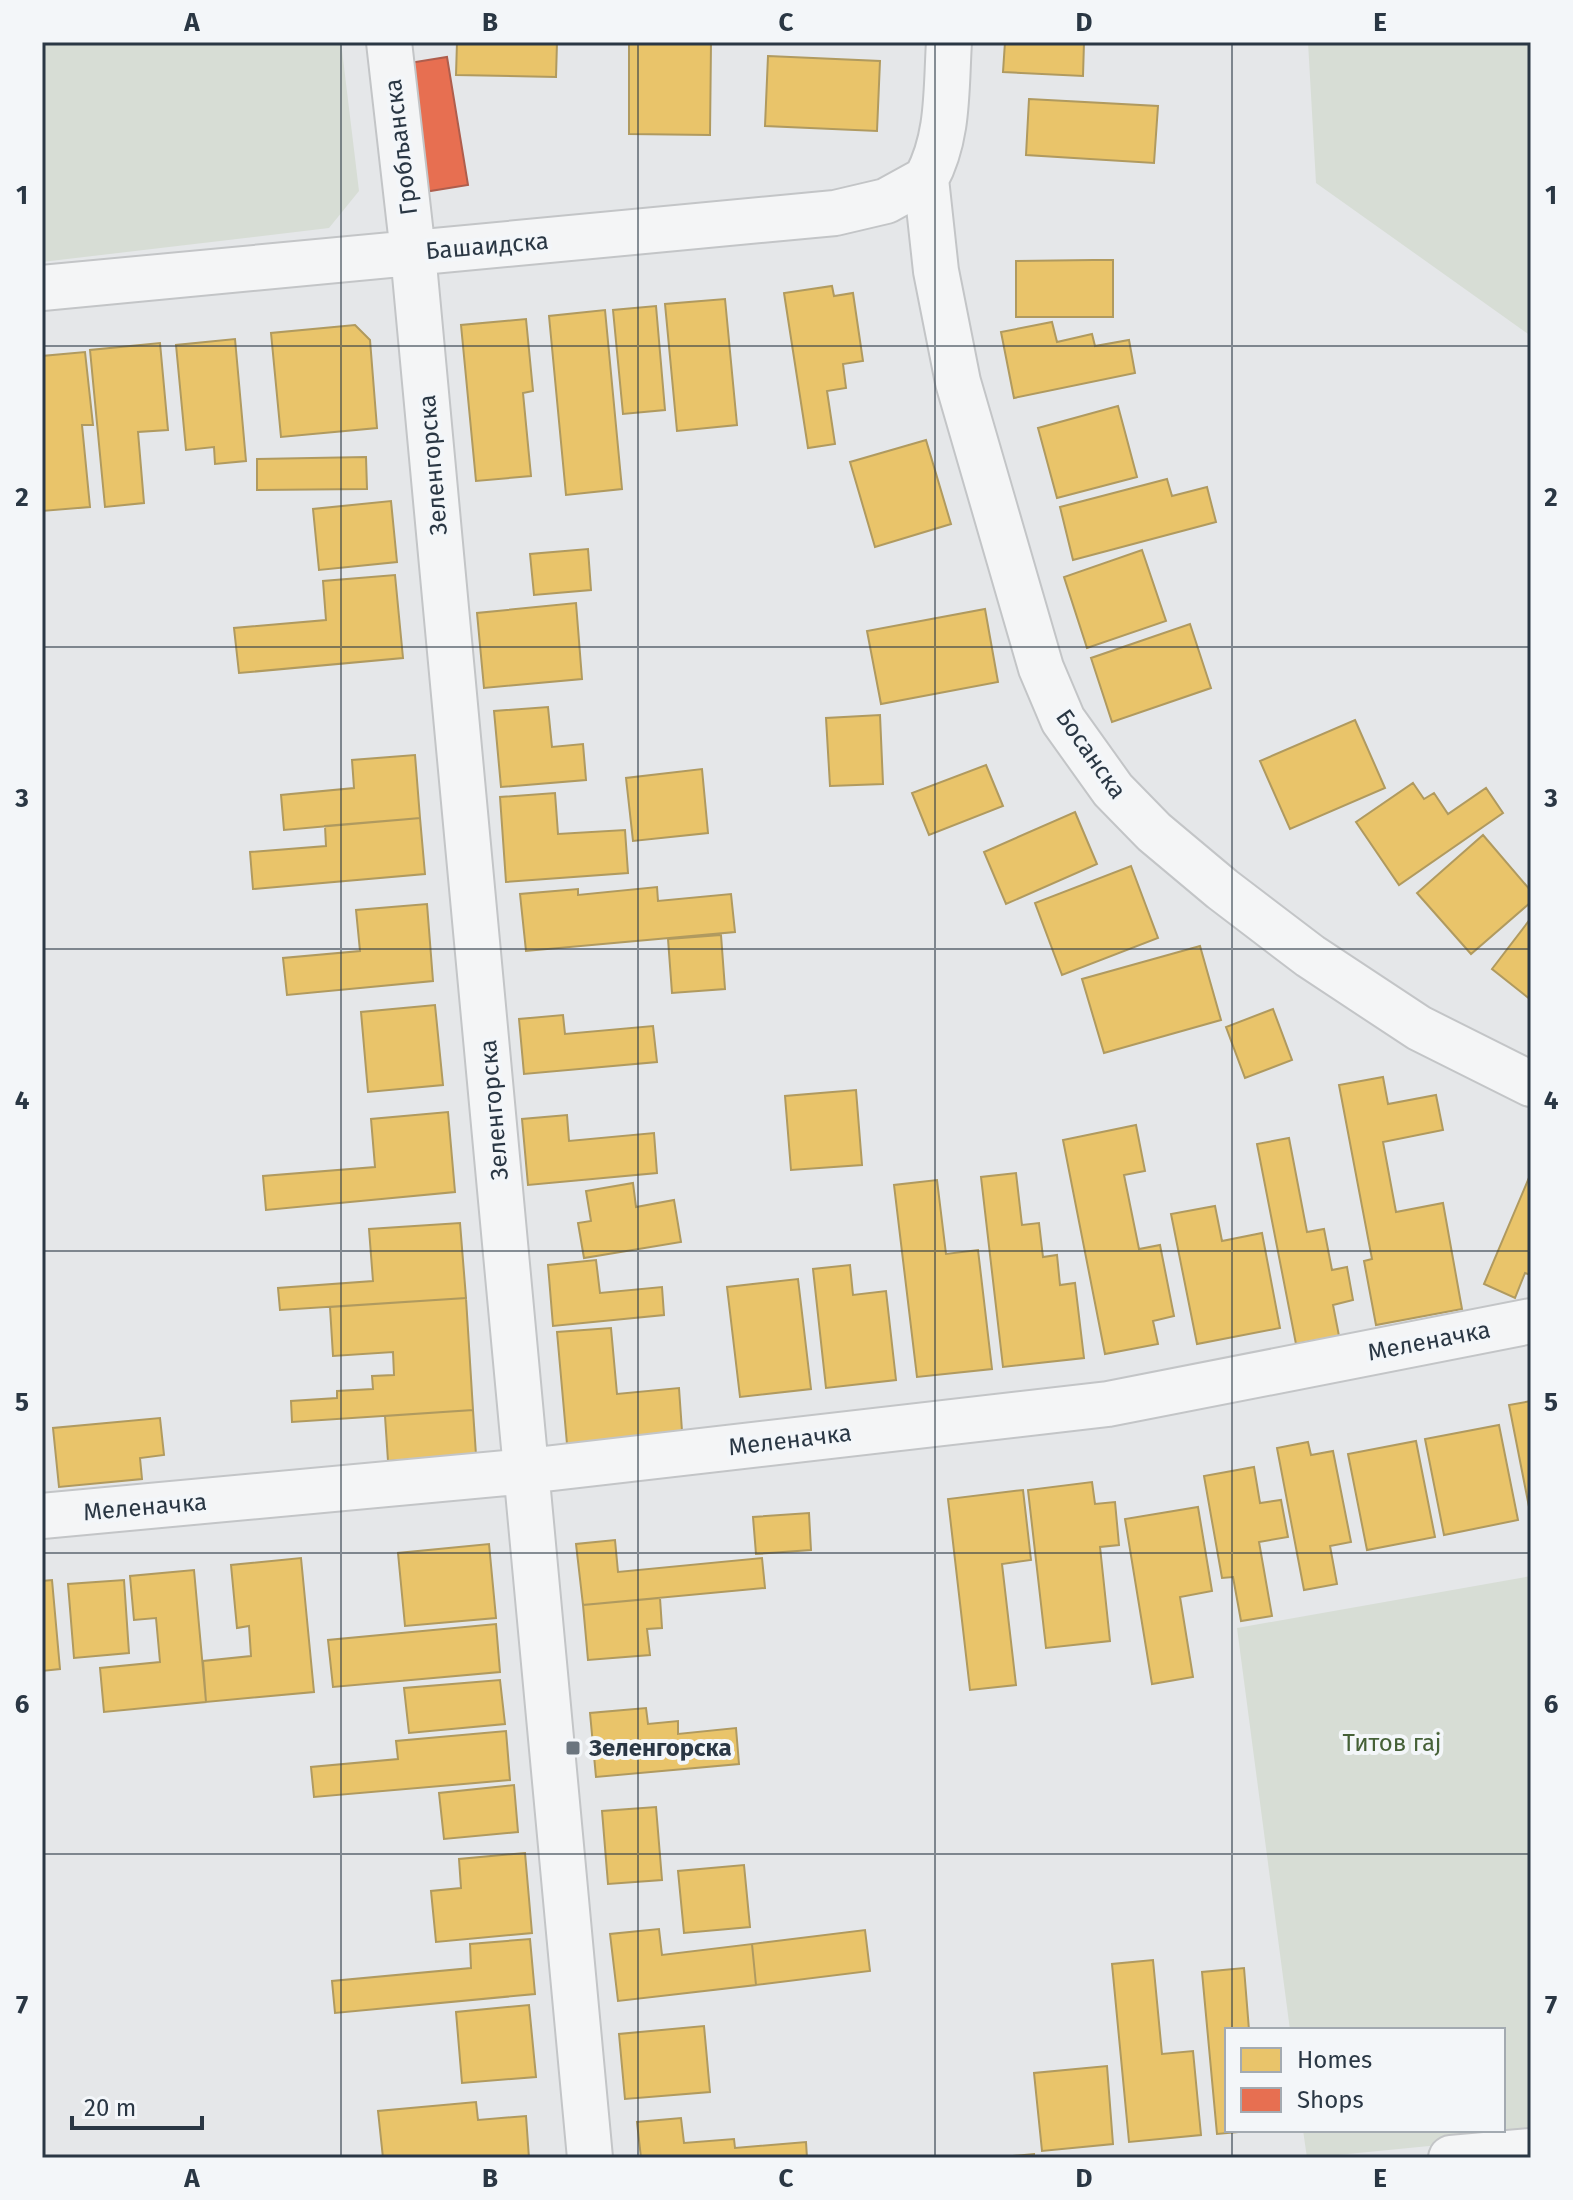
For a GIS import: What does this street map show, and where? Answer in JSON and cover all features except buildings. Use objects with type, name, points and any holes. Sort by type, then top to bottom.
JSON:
[{"type":"street","name":"Гробљанска","points":[[389,42],[413,253]]},
{"type":"street","points":[[926,179],[941,145],[949,42]]},
{"type":"street","name":"Башаидска","points":[[42,288],[835,213],[886,201],[926,179]]},
{"type":"street","name":"Босанска","points":[[926,179],[936,271],[958,382],[1041,668],[1063,720],[1113,790],[1154,832],[1222,889],[1310,956],[1419,1028],[1531,1084]]},
{"type":"street","name":"Зеленгорска","points":[[413,253],[590,2158]]},
{"type":"street","name":"Меленачка","points":[[42,1516],[527,1471],[1108,1404],[1531,1321]]},
{"type":"street","points":[[1451,2158],[1531,2151]]},
{"type":"green space","points":[[42,42],[341,42],[359,191],[329,228],[42,262]]},
{"type":"green space","points":[[1308,42],[1531,42],[1531,336],[1316,183]]},
{"type":"green space","name":"Титов гај","points":[[1531,1576],[1531,2136],[1307,2158],[1303,2132],[1505,2132],[1505,2028],[1290,2028],[1237,1628]]},
{"type":"place","name":"Зеленгорска","points":[[573,1748]]}]
